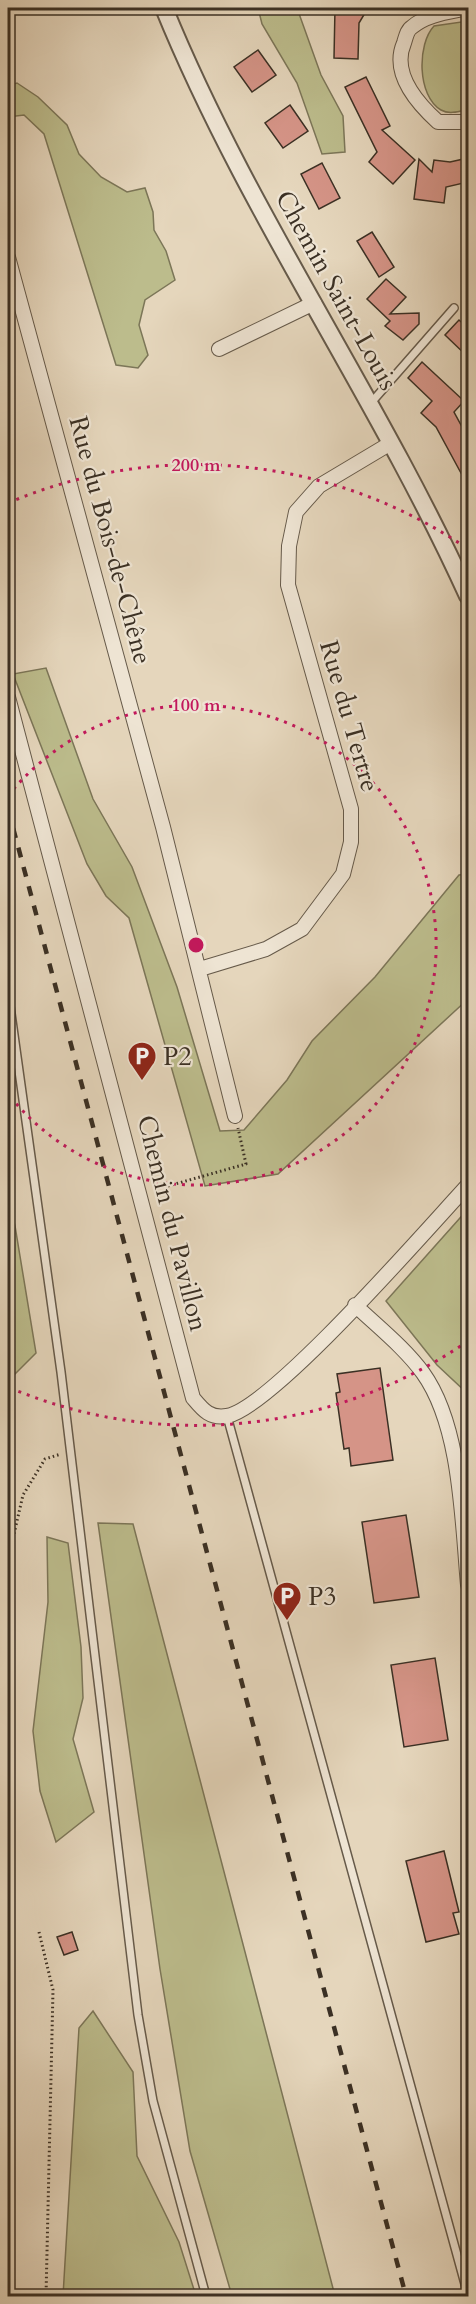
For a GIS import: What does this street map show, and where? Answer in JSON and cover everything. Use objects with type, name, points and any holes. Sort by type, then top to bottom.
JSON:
[{"type":"street","name":"Chemin Saint-Louis","points":[[164,8],[210,112],[391,443],[448,551],[468,596]]},
{"type":"street","points":[[468,8],[426,18],[410,28],[400,51],[404,79],[422,108],[438,122],[468,122]]},
{"type":"street","name":"Rue du Bois-de-Chêne","points":[[8,257],[200,969],[235,1116]]},
{"type":"street","points":[[219,349],[314,303]]},
{"type":"street","name":"Rue du Tertre","points":[[200,969],[266,949],[302,930],[343,874],[351,842],[351,809],[288,585],[289,546],[296,512],[319,486],[391,443]]},
{"type":"street","name":"Chemin du Pavillon","points":[[8,697],[193,1398],[204,1412],[215,1416],[228,1416]]},
{"type":"street","points":[[228,1416],[241,1411],[272,1387],[355,1305],[468,1185]]},
{"type":"street","points":[[355,1305],[422,1372],[441,1403],[452,1442],[468,1585]]},
{"type":"lane","points":[[370,404],[454,308]]},
{"type":"lane","points":[[8,992],[71,1451],[138,2015],[153,2101],[206,2296]]},
{"type":"lane","points":[[228,1416],[468,2295]]},
{"type":"path","points":[[168,1186],[246,1164],[235,1116]]},
{"type":"path","points":[[8,1560],[23,1495],[45,1459],[71,1451]]},
{"type":"path","points":[[39,1932],[53,1990],[46,2296]]},
{"type":"green space","points":[[258,8],[297,8],[321,75],[343,116],[345,152],[322,154],[297,83],[262,24]]},
{"type":"green space","points":[[468,21],[468,109],[448,112],[441,110],[427,94],[422,57],[428,34],[434,26]]},
{"type":"green space","points":[[17,83],[38,97],[67,125],[79,154],[101,177],[127,192],[145,188],[153,212],[154,230],[166,251],[175,280],[145,300],[139,325],[148,355],[138,368],[116,365],[44,134],[24,115],[8,117],[8,86]]},
{"type":"green space","points":[[46,668],[93,799],[132,867],[177,987],[220,1131],[244,1130],[287,1080],[312,1041],[375,977],[459,875],[468,874],[468,999],[278,1174],[205,1186],[129,918],[106,896],[87,864],[13,674]]},
{"type":"green space","points":[[8,1196],[36,1353],[8,1381]]},
{"type":"green space","points":[[468,1209],[468,1394],[437,1365],[386,1301]]},
{"type":"green space","points":[[98,1523],[133,1524],[335,2296],[232,2296],[190,2151],[160,1969]]},
{"type":"green space","points":[[47,1537],[68,1543],[81,1647],[83,1698],[73,1739],[94,1812],[56,1842],[40,1791],[33,1731],[48,1602]]},
{"type":"green space","points":[[93,2011],[133,2072],[137,2156],[179,2242],[196,2296],[63,2296],[79,2028]]},
{"type":"building","points":[[335,8],[368,8],[359,23],[358,59],[334,58]]},
{"type":"building","points":[[258,50],[276,75],[252,92],[234,67]]},
{"type":"building","points":[[366,77],[390,126],[382,130],[415,160],[393,184],[369,162],[377,152],[345,87]]},
{"type":"building","points":[[290,105],[308,131],[283,148],[265,123]]},
{"type":"building","points":[[468,158],[468,182],[446,187],[444,203],[414,199],[419,159],[432,172],[434,160],[450,162]]},
{"type":"building","points":[[322,163],[340,198],[319,209],[301,174]]},
{"type":"building","points":[[372,232],[394,267],[379,277],[357,241]]},
{"type":"building","points":[[386,279],[406,297],[390,314],[419,313],[419,324],[403,340],[385,326],[390,321],[367,299]]},
{"type":"building","points":[[459,320],[468,328],[468,357],[445,335]]},
{"type":"building","points":[[422,362],[464,401],[454,412],[468,438],[468,486],[436,427],[421,413],[432,401],[408,378]]},
{"type":"building","points":[[380,1368],[393,1460],[351,1466],[349,1448],[344,1449],[336,1393],[340,1392],[337,1374]]},
{"type":"building","points":[[406,1515],[419,1597],[374,1603],[362,1522]]},
{"type":"building","points":[[435,1658],[448,1740],[404,1747],[391,1665]]},
{"type":"building","points":[[444,1851],[459,1912],[453,1913],[459,1934],[426,1942],[406,1861]]},
{"type":"building","points":[[72,1932],[78,1950],[64,1955],[57,1937]]},
{"type":"railway","points":[[8,809],[406,2296]]},
{"type":"place","name":"P2","points":[[142,1082]]},
{"type":"place","name":"P3","points":[[287,1622]]}]
